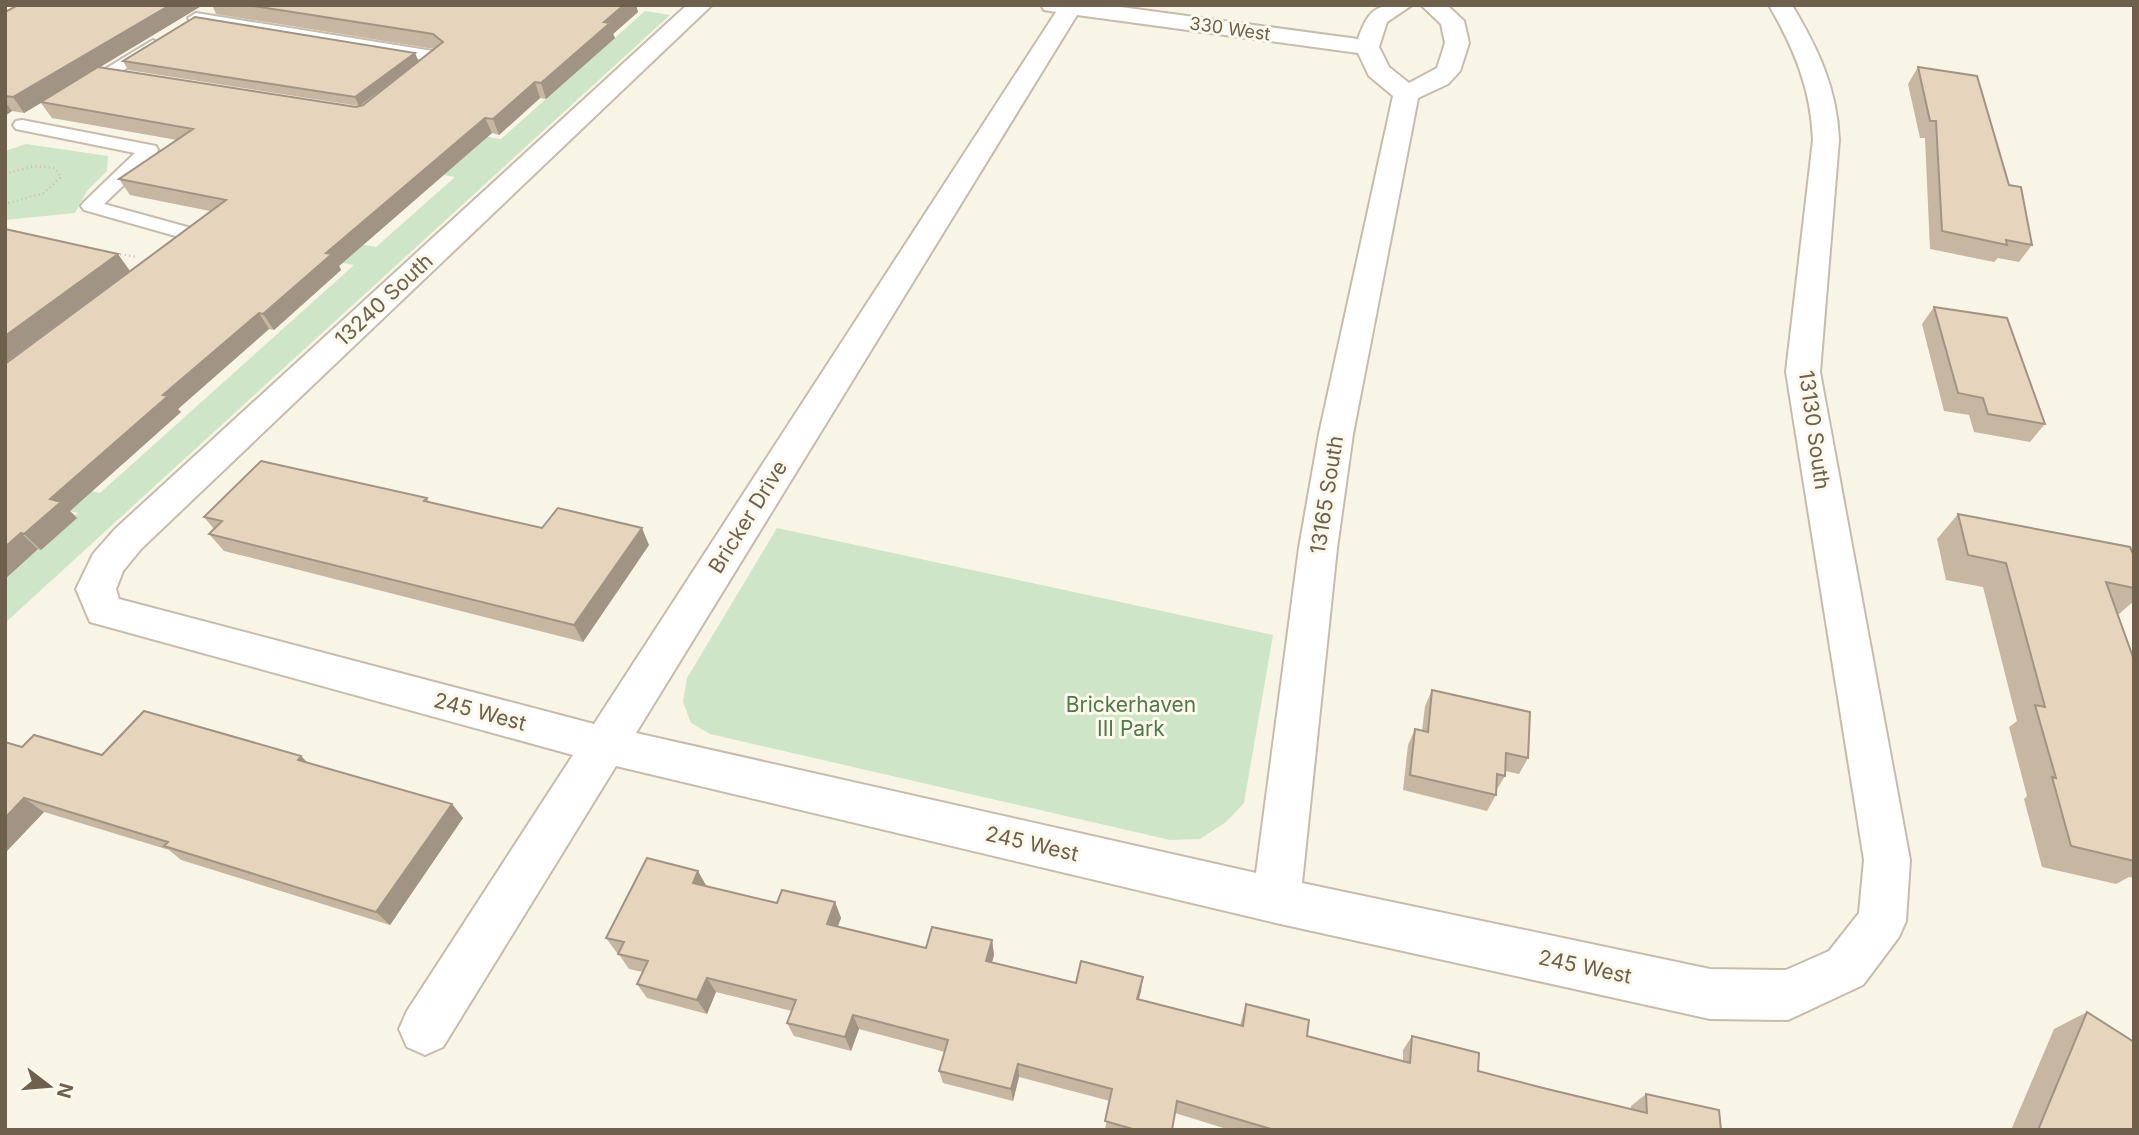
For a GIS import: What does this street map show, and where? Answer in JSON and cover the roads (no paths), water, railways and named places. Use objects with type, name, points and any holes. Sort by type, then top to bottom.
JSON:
[{"type":"street","name":"13240 South","points":[[104,611],[96,589],[107,564],[128,539],[701,5]]},
{"type":"street","name":"330 West","points":[[1205,5],[1370,37]]},
{"type":"street","points":[[1401,5],[1377,18],[1370,37],[1378,71],[1406,94],[1439,79],[1448,71],[1457,43],[1452,21],[1432,5]]},
{"type":"street","name":"13130 South","points":[[1780,5],[1806,49],[1819,79],[1826,109],[1826,140],[1803,372],[1887,860]]},
{"type":"street","name":"330 West","points":[[1065,6],[1370,37]]},
{"type":"street","name":"Bricker Drive","points":[[425,1029],[1065,6]]},
{"type":"street","name":"13165 South","points":[[1276,900],[1318,548],[1334,447],[1406,94]]},
{"type":"street","name":"245 West","points":[[104,611],[604,746],[1276,900],[1710,994],[1788,995],[1846,968],[1882,920],[1887,860]]},
{"type":"lane","points":[[217,5],[191,21],[439,57],[406,82]]},
{"type":"lane","points":[[69,96],[162,39]]},
{"type":"lane","points":[[105,74],[134,78]]},
{"type":"lane","points":[[14,130],[46,111]]},
{"type":"lane","points":[[14,130],[149,150],[91,206],[195,234],[161,260]]},
{"type":"park label","name":"Brickerhaven III Park","points":[[1131,717]]}]
